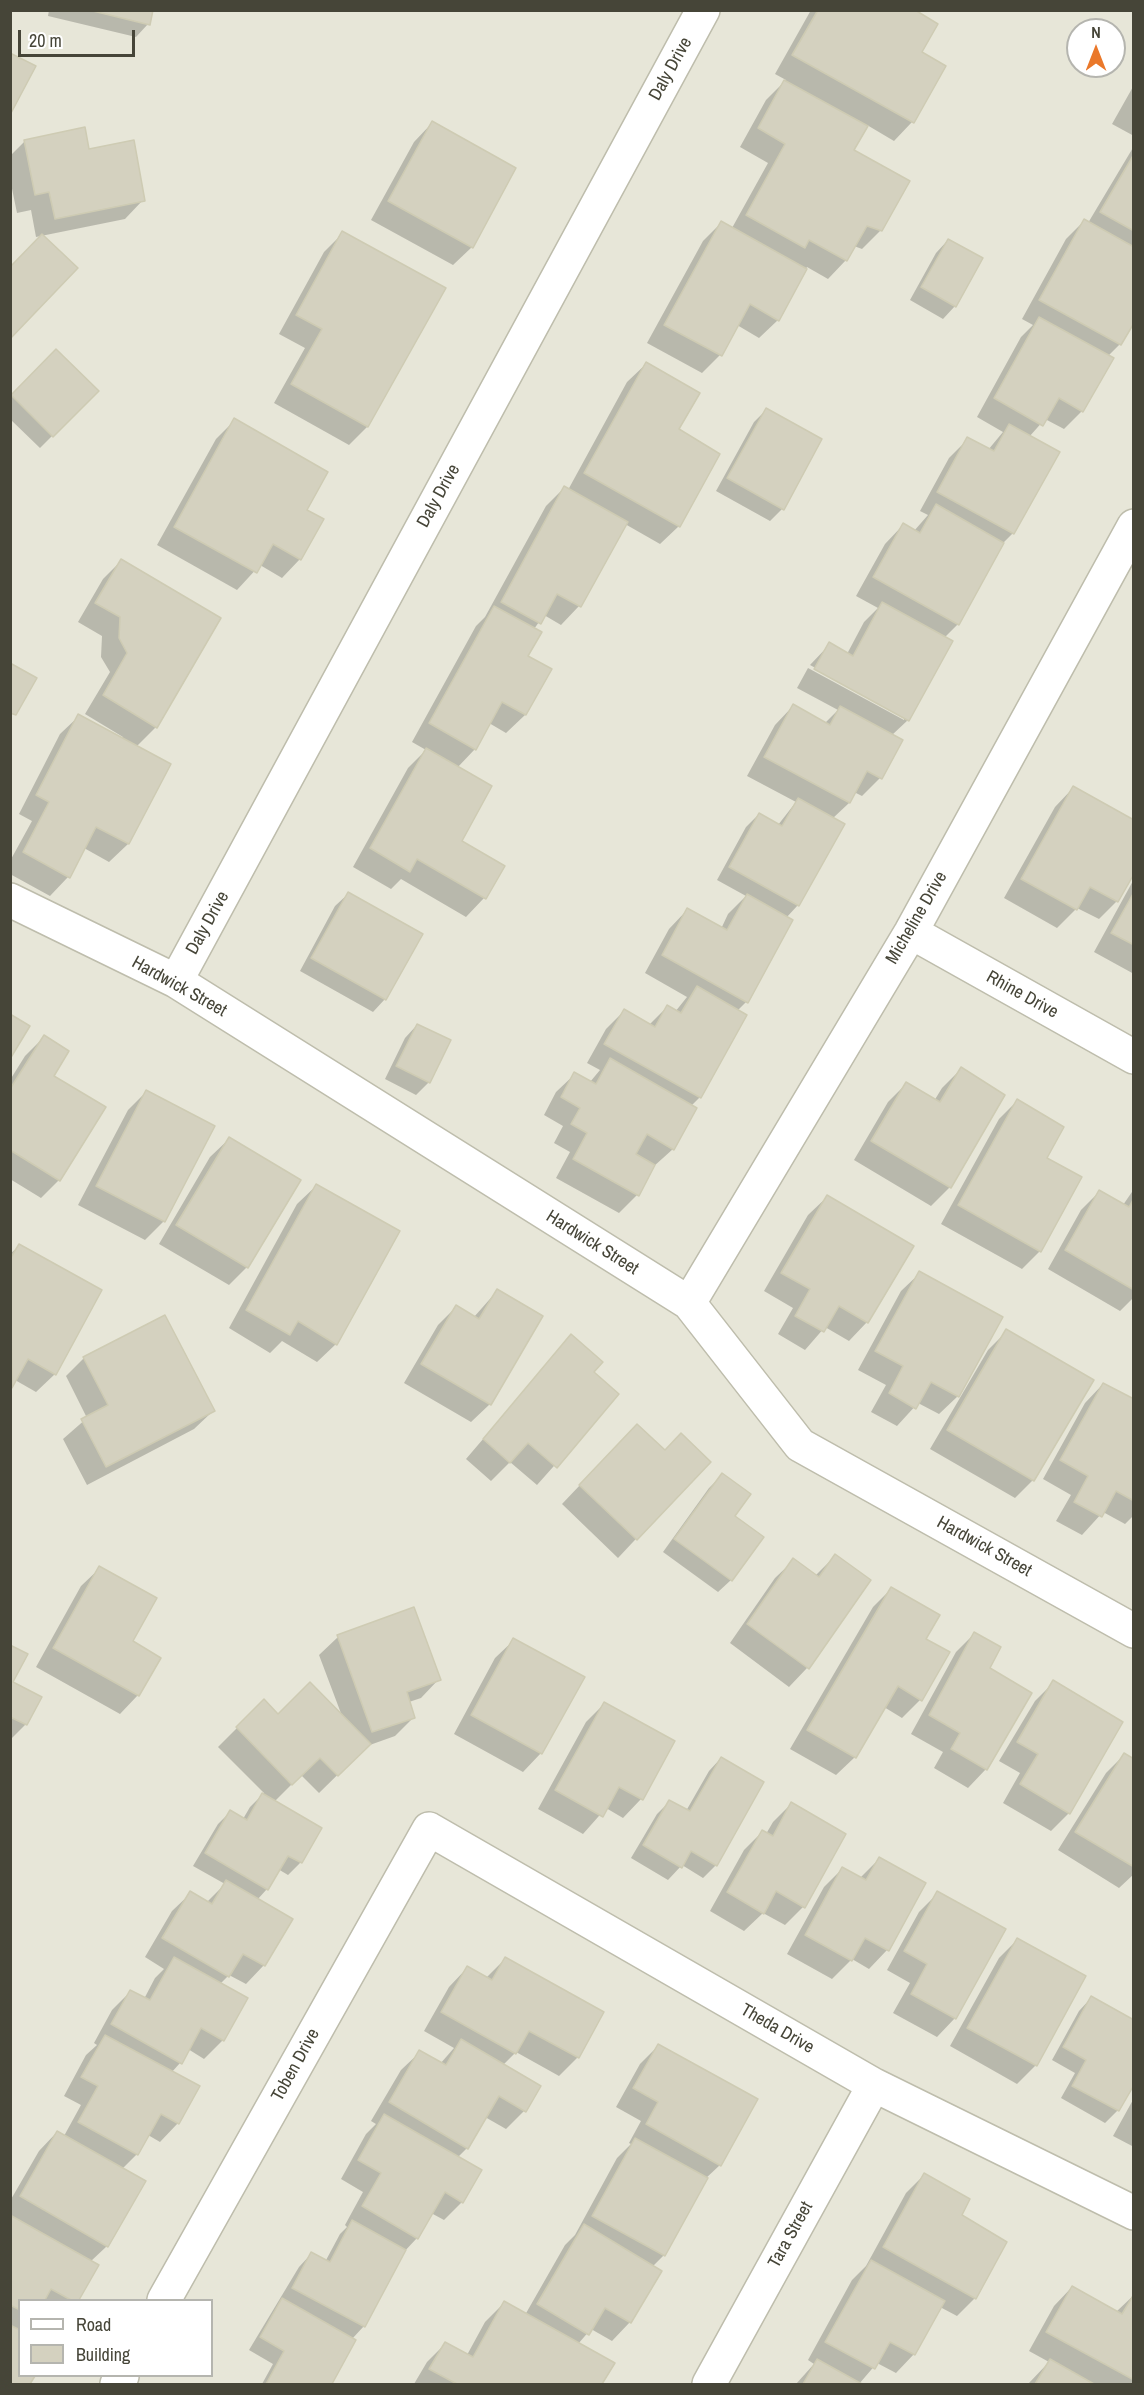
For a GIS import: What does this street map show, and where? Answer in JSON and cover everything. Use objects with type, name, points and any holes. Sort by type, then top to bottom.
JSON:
[{"type":"street","name":"Daly Drive","points":[[176,981],[703,10]]},
{"type":"street","name":"Micheline Drive","points":[[688,1303],[911,932],[1134,526]]},
{"type":"street","name":"Hardwick Street","points":[[10,900],[176,981],[688,1303],[800,1444],[1134,1631]]},
{"type":"street","name":"Rhine Drive","points":[[911,932],[1134,1057]]},
{"type":"street","name":"Theda Drive","points":[[429,1829],[873,2085],[1134,2213]]},
{"type":"street","name":"Toben Drive","points":[[165,2299],[429,1829]]},
{"type":"street","name":"Tara Street","points":[[709,2385],[873,2085]]},
{"type":"shaded area","points":[[11,11],[1133,11],[1133,2384],[11,2384]]},
{"type":"building","points":[[89,10],[153,10],[150,25]]},
{"type":"building","points":[[818,10],[915,10],[938,24],[922,52],[946,66],[914,123],[792,55]]},
{"type":"building","points":[[10,53],[36,66],[10,115]]},
{"type":"building","points":[[784,80],[868,126],[854,150],[910,181],[882,231],[867,226],[847,261],[809,240],[805,248],[746,215],[785,144],[758,128]]},
{"type":"building","points":[[432,121],[516,168],[473,248],[388,201]]},
{"type":"building","points":[[85,127],[89,149],[134,140],[145,201],[55,219],[49,192],[35,195],[24,140]]},
{"type":"building","points":[[1134,154],[1134,231],[1100,212]]},
{"type":"building","points":[[1084,219],[1134,247],[1134,323],[1121,345],[1039,300]]},
{"type":"building","points":[[721,221],[807,269],[779,321],[750,304],[722,356],[664,325]]},
{"type":"building","points":[[342,231],[446,288],[368,427],[291,384],[322,329],[296,315]]},
{"type":"building","points":[[42,234],[78,268],[10,339],[10,267]]},
{"type":"building","points":[[948,239],[983,258],[956,307],[921,287]]},
{"type":"building","points":[[1039,317],[1114,358],[1083,412],[1059,398],[1043,426],[994,398]]},
{"type":"building","points":[[56,349],[99,391],[53,437],[11,395]]},
{"type":"building","points":[[646,362],[700,393],[679,429],[720,454],[680,527],[584,473]]},
{"type":"building","points":[[766,408],[822,439],[784,510],[727,478]]},
{"type":"building","points":[[234,418],[328,472],[307,510],[324,519],[301,560],[273,544],[257,573],[174,527]]},
{"type":"building","points":[[1009,424],[1060,452],[1014,534],[937,492],[967,437],[994,451]]},
{"type":"building","points":[[564,486],[628,522],[581,607],[557,594],[541,624],[501,602]]},
{"type":"building","points":[[936,504],[1004,543],[959,625],[873,577],[903,523],[920,533]]},
{"type":"building","points":[[121,559],[221,618],[157,728],[103,695],[127,653],[119,638],[120,617],[95,603]]},
{"type":"building","points":[[882,602],[953,641],[909,721],[814,669],[829,642],[853,656]]},
{"type":"building","points":[[494,606],[542,632],[528,656],[552,669],[526,715],[502,702],[476,750],[429,723]]},
{"type":"building","points":[[10,663],[37,678],[16,715],[10,713]]},
{"type":"building","points":[[793,704],[830,725],[840,706],[903,740],[882,779],[867,771],[850,803],[764,757]]},
{"type":"building","points":[[78,714],[171,764],[129,844],[96,827],[70,878],[23,852],[49,802],[36,795]]},
{"type":"building","points":[[426,748],[492,786],[462,841],[505,866],[486,899],[417,859],[410,872],[370,848]]},
{"type":"building","points":[[1073,786],[1134,820],[1134,874],[1118,902],[1090,887],[1077,910],[1021,879]]},
{"type":"building","points":[[798,798],[845,824],[799,906],[729,867],[759,813],[782,826]]},
{"type":"building","points":[[348,892],[423,934],[386,1000],[311,958]]},
{"type":"building","points":[[1134,892],[1134,945],[1111,933]]},
{"type":"building","points":[[747,894],[793,920],[748,1003],[662,955],[687,908],[727,930]]},
{"type":"building","points":[[697,986],[747,1015],[701,1098],[604,1044],[624,1009],[655,1027],[667,1005],[681,1013]]},
{"type":"building","points":[[10,1014],[30,1026],[10,1059]]},
{"type":"building","points":[[417,1024],[451,1040],[430,1083],[396,1066]]},
{"type":"building","points":[[44,1035],[69,1051],[54,1076],[106,1107],[60,1181],[10,1150],[10,1089]]},
{"type":"building","points":[[610,1058],[697,1108],[674,1150],[647,1134],[636,1154],[655,1165],[639,1196],[573,1159],[587,1133],[571,1124],[580,1108],[561,1097],[574,1072],[596,1084]]},
{"type":"building","points":[[961,1067],[1005,1095],[951,1188],[871,1141],[906,1082],[940,1102]]},
{"type":"building","points":[[146,1090],[215,1126],[165,1222],[96,1186]]},
{"type":"building","points":[[1017,1099],[1064,1127],[1047,1158],[1082,1177],[1041,1252],[958,1205]]},
{"type":"building","points":[[229,1137],[301,1180],[248,1268],[176,1225]]},
{"type":"building","points":[[316,1184],[400,1231],[337,1345],[298,1321],[290,1335],[246,1310]]},
{"type":"building","points":[[1099,1190],[1129,1207],[1134,1198],[1134,1290],[1065,1250]]},
{"type":"building","points":[[827,1195],[914,1246],[868,1323],[839,1306],[824,1332],[795,1316],[810,1289],[781,1273]]},
{"type":"building","points":[[19,1244],[102,1290],[56,1375],[28,1359],[12,1388],[10,1259]]},
{"type":"building","points":[[919,1271],[1003,1317],[959,1397],[931,1382],[916,1409],[889,1393],[903,1366],[875,1351]]},
{"type":"building","points":[[497,1289],[543,1316],[491,1405],[421,1364],[456,1305],[479,1319]]},
{"type":"building","points":[[165,1315],[215,1411],[106,1467],[81,1419],[108,1405],[83,1357]]},
{"type":"building","points":[[1006,1329],[1094,1380],[1034,1481],[947,1430]]},
{"type":"building","points":[[571,1334],[603,1362],[594,1372],[619,1394],[557,1468],[528,1443],[510,1463],[483,1439]]},
{"type":"building","points":[[1103,1383],[1134,1399],[1134,1501],[1116,1491],[1102,1517],[1074,1502],[1088,1476],[1060,1460]]},
{"type":"building","points":[[637,1424],[665,1450],[681,1433],[711,1462],[637,1540],[579,1485]]},
{"type":"building","points":[[722,1473],[751,1494],[735,1516],[764,1537],[732,1581],[674,1539]]},
{"type":"building","points":[[835,1554],[871,1580],[809,1669],[747,1624],[793,1558],[819,1577]]},
{"type":"building","points":[[99,1566],[157,1598],[133,1641],[161,1658],[139,1696],[53,1648]]},
{"type":"building","points":[[891,1587],[940,1615],[926,1639],[950,1652],[922,1701],[898,1686],[856,1758],[807,1730]]},
{"type":"building","points":[[414,1607],[441,1680],[407,1692],[415,1718],[372,1732],[337,1635]]},
{"type":"building","points":[[974,1632],[1001,1647],[990,1668],[1032,1693],[987,1770],[951,1749],[960,1733],[929,1715]]},
{"type":"building","points":[[513,1638],[585,1677],[542,1754],[471,1715]]},
{"type":"building","points":[[10,1645],[28,1654],[13,1682],[42,1697],[27,1725],[10,1717]]},
{"type":"building","points":[[1053,1680],[1123,1722],[1070,1814],[1020,1784],[1038,1754],[1017,1742]]},
{"type":"building","points":[[310,1682],[371,1744],[338,1776],[320,1758],[292,1785],[236,1727],[264,1699],[278,1714]]},
{"type":"building","points":[[604,1702],[675,1741],[643,1800],[619,1787],[603,1817],[555,1790]]},
{"type":"building","points":[[1124,1753],[1134,1759],[1134,1867],[1075,1832]]},
{"type":"building","points":[[721,1757],[764,1782],[717,1866],[691,1851],[682,1868],[643,1845],[669,1800],[690,1811]]},
{"type":"building","points":[[262,1793],[322,1828],[302,1863],[288,1856],[268,1890],[205,1853],[230,1810],[247,1820]]},
{"type":"building","points":[[791,1802],[846,1834],[805,1908],[776,1891],[764,1914],[727,1892],[762,1830],[773,1836]]},
{"type":"building","points":[[879,1857],[926,1883],[889,1951],[865,1938],[852,1961],[805,1935],[842,1867],[866,1880]]},
{"type":"building","points":[[226,1880],[293,1919],[265,1966],[243,1954],[229,1977],[162,1938],[190,1891],[212,1904]]},
{"type":"building","points":[[937,1891],[1006,1929],[956,2019],[911,1994],[927,1964],[904,1951]]},
{"type":"building","points":[[1017,1938],[1086,1976],[1037,2066],[967,2028]]},
{"type":"building","points":[[174,1957],[248,1998],[224,2041],[201,2028],[182,2064],[111,2024],[130,1990],[150,2000]]},
{"type":"building","points":[[505,1957],[604,2012],[579,2058],[529,2031],[516,2054],[441,2012],[467,1966],[492,1980]]},
{"type":"building","points":[[1091,1996],[1134,2020],[1134,2085],[1119,2111],[1072,2086],[1086,2060],[1063,2047]]},
{"type":"building","points":[[105,2035],[200,2086],[179,2124],[161,2114],[138,2155],[78,2122],[98,2086],[81,2077]]},
{"type":"building","points":[[461,2039],[541,2086],[526,2112],[499,2096],[468,2149],[389,2102],[419,2050],[446,2065]]},
{"type":"building","points":[[658,2044],[758,2099],[721,2166],[646,2124],[658,2102],[633,2088]]},
{"type":"building","points":[[384,2114],[482,2170],[463,2203],[445,2192],[418,2239],[362,2206],[381,2173],[358,2160]]},
{"type":"building","points":[[57,2131],[146,2181],[108,2247],[20,2196]]},
{"type":"building","points":[[635,2138],[708,2178],[665,2256],[592,2216]]},
{"type":"building","points":[[924,2173],[970,2199],[962,2215],[1007,2242],[976,2299],[883,2247]]},
{"type":"building","points":[[10,2215],[99,2265],[80,2299],[69,2299],[51,2289],[46,2299],[18,2299],[18,2309],[10,2305]]},
{"type":"building","points":[[352,2220],[406,2250],[365,2327],[292,2288],[311,2252],[330,2262]]},
{"type":"building","points":[[584,2224],[662,2271],[631,2323],[605,2308],[589,2335],[537,2304]]},
{"type":"building","points":[[871,2260],[945,2301],[915,2355],[890,2342],[875,2369],[825,2342]]},
{"type":"building","points":[[1072,2286],[1122,2314],[1134,2294],[1134,2380],[1046,2332]]},
{"type":"building","points":[[282,2298],[356,2340],[332,2384],[266,2384],[284,2351],[260,2337]]},
{"type":"building","points":[[504,2301],[615,2363],[602,2384],[457,2384],[429,2369],[445,2342],[473,2357]]},
{"type":"building","points":[[10,2325],[18,2329],[18,2377],[34,2377],[30,2384],[10,2384]]},
{"type":"building","points":[[817,2359],[862,2384],[803,2384]]},
{"type":"building","points":[[1050,2359],[1094,2384],[1035,2384]]}]
